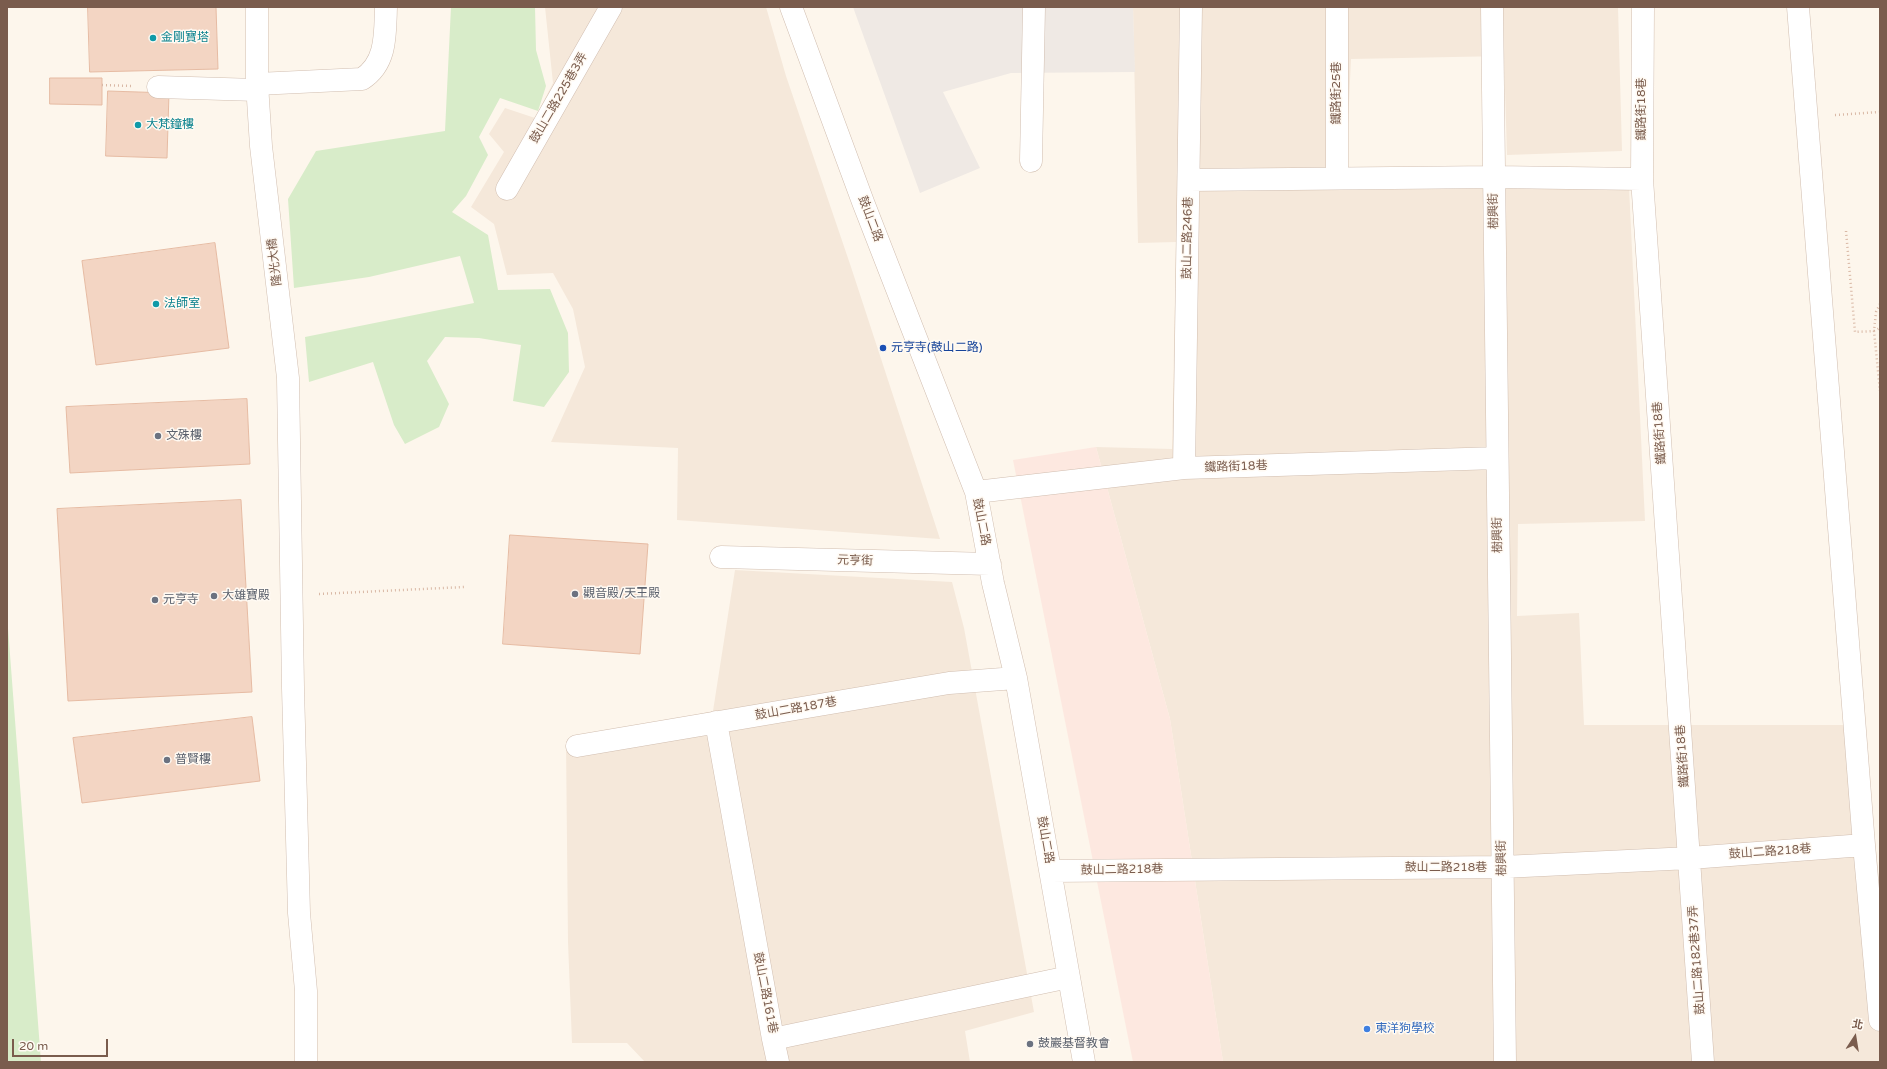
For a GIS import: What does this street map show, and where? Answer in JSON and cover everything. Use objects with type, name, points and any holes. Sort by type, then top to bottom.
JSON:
[{"type":"street","name":"隆光大橋","points":[[257,7],[257,87],[261,146],[288,378],[299,913],[306,991],[306,1062]]},
{"type":"street","points":[[158,87],[257,87],[362,79],[371,73],[382,54],[385,41],[386,7]]},
{"type":"street","name":"鼓山二路225巷3弄","points":[[507,188],[611,7]]},
{"type":"street","name":"鼓山二路","points":[[791,7],[863,202],[976,492],[990,564],[1016,678],[1084,1062]]},
{"type":"street","points":[[1031,161],[1034,7]]},
{"type":"street","name":"鼓山二路246巷","points":[[1184,468],[1191,7]]},
{"type":"street","name":"鐵路街25巷","points":[[1337,7],[1337,178]]},
{"type":"street","name":"樹興街","points":[[1492,7],[1505,1062]]},
{"type":"street","name":"鐵路街18巷","points":[[1643,7],[1642,179],[1690,858]]},
{"type":"street","points":[[1798,7],[1864,845],[1880,1020]]},
{"type":"street","points":[[1189,180],[1494,177],[1642,179]]},
{"type":"street","name":"鐵路街18巷","points":[[976,492],[1184,468],[1497,458]]},
{"type":"street","name":"元亨街","points":[[721,557],[990,564]]},
{"type":"street","name":"鼓山二路187巷","points":[[577,746],[949,683],[1016,678]]},
{"type":"street","name":"鼓山二路161巷","points":[[716,722],[773,1039],[1069,977]]},
{"type":"street","name":"鼓山二路218巷","points":[[1051,871],[1502,867],[1690,858],[1864,845]]},
{"type":"street","name":"鼓山二路182巷37弄","points":[[1690,858],[1703,1062]]},
{"type":"street","points":[[773,1039],[778,1062]]},
{"type":"path","points":[[1836,122],[1836,115],[1880,112]]},
{"type":"path","points":[[1845,223],[1855,332],[1874,331],[1880,328]]},
{"type":"path","points":[[1880,304],[1876,312],[1874,331],[1880,391]]},
{"type":"path","points":[[292,596],[464,587]]},
{"type":"shaded area","points":[[545,7],[766,7],[786,76],[851,267],[940,539],[677,520],[678,448],[551,442],[585,367],[573,309],[553,273],[507,275],[494,224],[471,207],[504,152],[489,134],[505,108],[535,118],[553,83]]},
{"type":"shaded area","points":[[853,7],[1133,7],[1135,72],[1011,73],[943,92],[980,168],[920,193]]},
{"type":"shaded area","points":[[1133,7],[1618,7],[1622,151],[1507,155],[1504,56],[1351,59],[1345,190],[1629,187],[1645,521],[1518,524],[1517,616],[1579,613],[1584,725],[1863,725],[1880,889],[1880,1062],[1223,1062],[1170,719],[1096,447],[1172,449],[1176,242],[1138,243]]},
{"type":"shaded area","points":[[1096,447],[1170,719],[1223,1062],[1133,1062],[1013,460]]},
{"type":"shaded area","points":[[735,570],[952,582],[964,628],[1034,1012],[965,1031],[970,1062],[645,1062],[627,1043],[572,1043],[568,942],[566,742],[713,711]]},
{"type":"green space","points":[[451,7],[535,7],[536,50],[546,86],[538,111],[500,98],[479,137],[488,155],[466,196],[452,212],[488,235],[498,290],[550,289],[568,333],[569,372],[544,407],[513,401],[521,345],[479,338],[445,337],[427,361],[449,404],[439,427],[405,444],[394,425],[373,362],[309,382],[305,337],[474,303],[460,256],[369,277],[294,288],[288,199],[316,151],[445,131]]},
{"type":"green space","points":[[7,615],[41,1062],[7,1062]]},
{"type":"building","name":"金剛寶塔","points":[[88,7],[216,7],[218,69],[90,72]]},
{"type":"building","points":[[50,78],[102,78],[102,105],[50,104]]},
{"type":"building","name":"大梵鐘樓","points":[[108,91],[169,93],[167,158],[106,156]]},
{"type":"building","name":"法師室","points":[[215,243],[229,348],[96,365],[82,261]]},
{"type":"building","name":"文殊樓","points":[[247,399],[250,464],[70,473],[66,407]]},
{"type":"building","name":"元亨寺","points":[[241,500],[252,692],[68,701],[57,509]]},
{"type":"building","name":"觀音殿/天王殿","points":[[510,535],[648,544],[640,654],[503,644]]},
{"type":"building","name":"普賢樓","points":[[252,717],[260,781],[82,803],[73,738]]},
{"type":"place","name":"金剛寶塔","points":[[153,38]]},
{"type":"place","name":"大梵鐘樓","points":[[138,125]]},
{"type":"place","name":"法師室","points":[[156,304]]},
{"type":"place","name":"元亨寺(鼓山二路)","points":[[883,348]]},
{"type":"place","name":"文殊樓","points":[[158,436]]},
{"type":"place","name":"觀音殿/天王殿","points":[[575,594]]},
{"type":"place","name":"大雄寶殿","points":[[214,596]]},
{"type":"place","name":"元亨寺","points":[[155,600]]},
{"type":"place","name":"普賢樓","points":[[167,760]]},
{"type":"place","name":"東洋狗學校","points":[[1367,1029]]},
{"type":"place","name":"鼓巖基督教會","points":[[1030,1044]]}]
